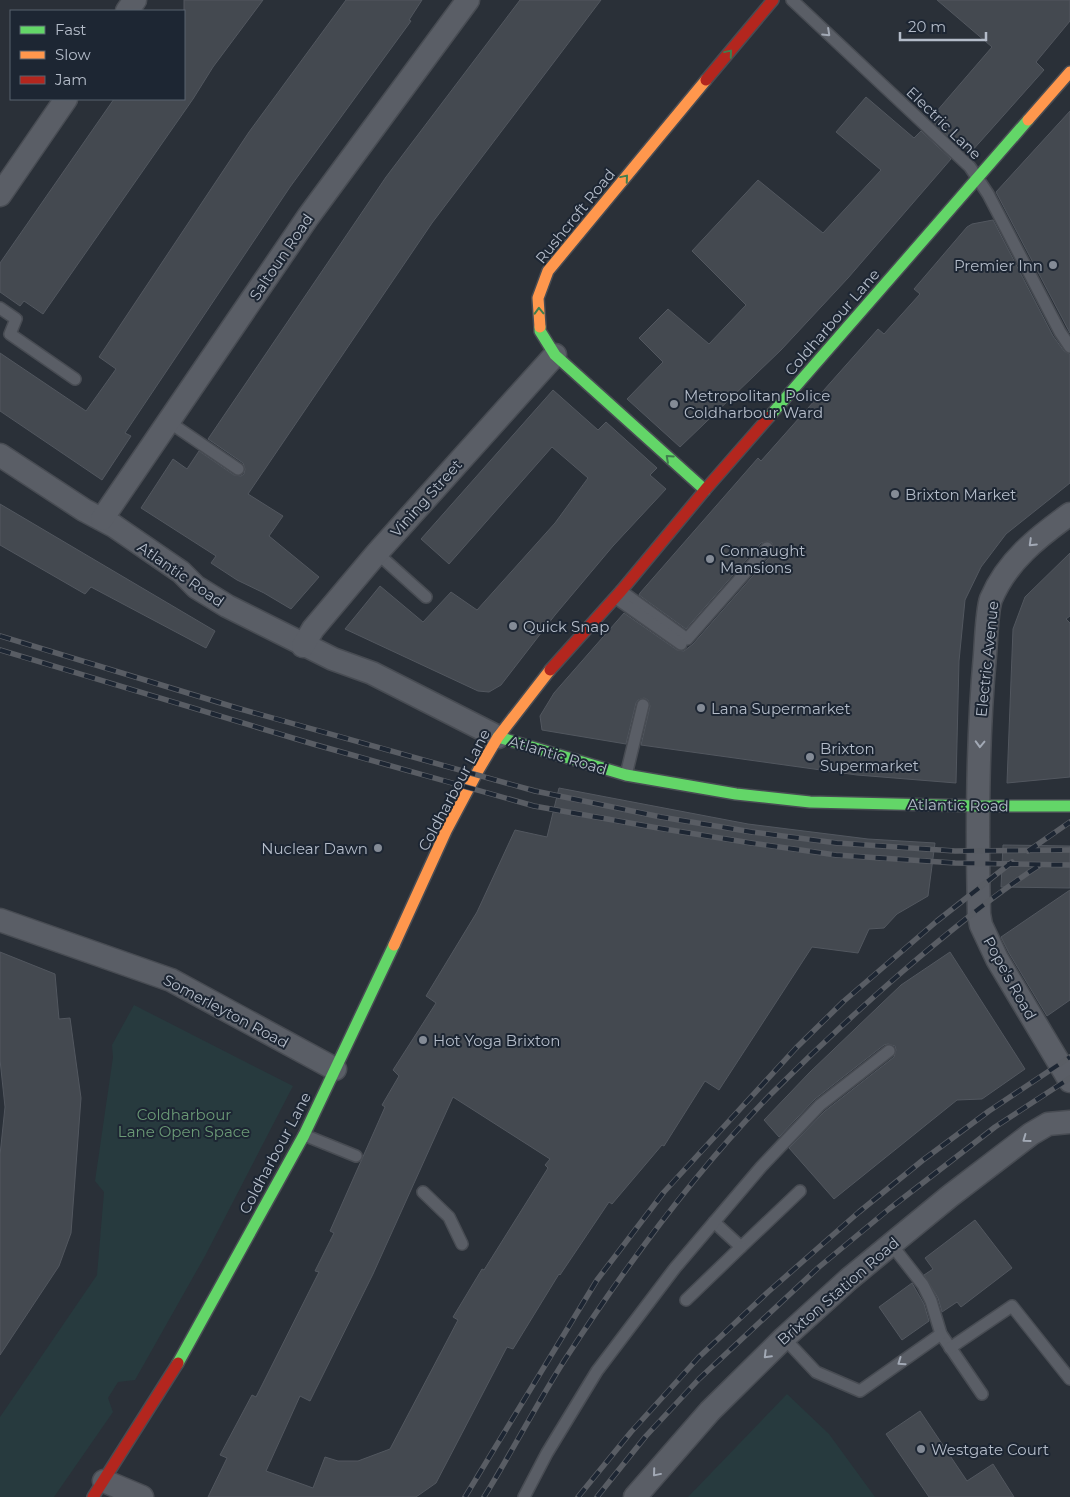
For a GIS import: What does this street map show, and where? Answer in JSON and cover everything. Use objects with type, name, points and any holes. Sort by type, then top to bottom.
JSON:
[{"type":"main road","name":"Rushcroft Road","points":[[705,490],[555,355],[540,331],[538,298],[548,271],[773,0]]},
{"type":"main road","name":"Coldharbour Lane","points":[[98,1489],[189,1345],[304,1135],[424,882],[446,831],[498,736],[554,664],[619,594],[705,490],[1070,72]]},
{"type":"main road","name":"Atlantic Road","points":[[498,736],[626,775],[736,794],[810,802],[1070,806]]},
{"type":"street","name":"Saltoun Road","points":[[102,519],[308,217],[468,0]]},
{"type":"street","points":[[0,195],[65,100]]},
{"type":"street","name":"Vining Street","points":[[303,646],[313,629],[377,553],[555,355]]},
{"type":"street","name":"Atlantic Road","points":[[0,455],[84,510],[102,519],[180,572],[196,587],[253,620],[303,646],[340,662],[372,672],[498,736]]},
{"type":"street","name":"Electric Avenue","points":[[977,806],[983,680],[990,600],[1006,571],[1034,540],[1070,514]]},
{"type":"street","name":"Pope's Road","points":[[977,806],[979,914],[981,925],[997,959],[1070,1081]]},
{"type":"street","name":"Somerleyton Road","points":[[0,920],[171,980],[335,1069]]},
{"type":"street","name":"Brixton Station Road","points":[[635,1497],[710,1411],[784,1338],[891,1244],[1031,1134],[1048,1124],[1070,1122]]},
{"type":"street","points":[[98,1489],[142,1497]]},
{"type":"lane","name":"Electric Lane","points":[[792,0],[967,164],[988,194],[1070,347]]},
{"type":"lane","points":[[0,308],[16,319],[10,334],[75,379]]},
{"type":"lane","points":[[169,422],[238,469]]},
{"type":"lane","points":[[619,594],[687,639],[767,548]]},
{"type":"lane","points":[[377,553],[426,597]]},
{"type":"lane","points":[[619,594],[681,644]]},
{"type":"lane","points":[[626,775],[643,705]]},
{"type":"lane","points":[[524,1497],[547,1453],[598,1372],[675,1268],[761,1167],[820,1105],[888,1051]]},
{"type":"lane","points":[[304,1135],[356,1156]]},
{"type":"lane","points":[[686,1300],[800,1191]]},
{"type":"lane","points":[[423,1192],[449,1217],[462,1244]]},
{"type":"lane","points":[[714,1222],[742,1246]]},
{"type":"lane","points":[[891,1244],[923,1285],[931,1301],[941,1334],[982,1394]]},
{"type":"lane","points":[[950,1348],[1012,1306],[1070,1379]]},
{"type":"lane","points":[[784,1338],[816,1372],[860,1391],[941,1334]]},
{"type":"green space","name":"Coldharbour Lane Open Space","points":[[134,1005],[293,1086],[205,1256],[135,1380],[118,1382],[108,1398],[113,1412],[54,1497],[0,1497],[0,1417],[97,1275],[104,1192],[95,1181],[113,1057],[112,1045]]},
{"type":"green space","points":[[787,1394],[829,1434],[875,1497],[688,1497]]},
{"type":"building","points":[[184,0],[263,0],[213,67],[193,99],[43,314],[24,301],[20,306],[0,292],[0,263],[113,100],[185,100]]},
{"type":"building","points":[[346,0],[422,0],[409,20],[411,21],[290,187],[125,433],[131,436],[102,480],[0,411],[0,353],[86,411],[116,369],[99,357],[249,132]]},
{"type":"building","points":[[520,0],[601,0],[432,223],[248,494],[283,516],[269,536],[319,577],[291,609],[237,580],[211,563],[216,556],[141,508],[173,459],[187,469],[199,451],[234,475],[241,476],[244,474],[243,463],[208,439],[386,177]]},
{"type":"building","points":[[937,0],[1070,0],[1070,21],[1036,62],[1044,70],[971,152],[963,145],[960,148],[930,119],[992,47]]},
{"type":"building","points":[[866,97],[914,138],[921,131],[951,159],[848,278],[781,350],[680,447],[627,399],[663,362],[639,338],[668,309],[709,344],[746,305],[692,251],[758,180],[823,233],[881,170],[836,132]]},
{"type":"building","points":[[1070,111],[1070,333],[996,192]]},
{"type":"building","name":"Brixton Market","points":[[993,220],[1053,336],[1064,351],[1070,354],[1070,483],[1006,534],[981,567],[965,600],[959,661],[956,783],[857,775],[641,745],[650,706],[648,700],[644,698],[636,703],[626,744],[542,730],[540,716],[554,693],[624,613],[677,650],[684,651],[693,644],[773,553],[772,543],[768,541],[761,543],[686,629],[639,595],[640,593],[758,458],[761,461],[878,329],[884,334],[920,294],[914,289],[967,227],[972,224]]},
{"type":"building","points":[[553,390],[598,430],[606,422],[657,468],[650,475],[666,489],[613,546],[555,615],[501,685],[489,692],[478,691],[345,629],[380,586],[423,622],[451,592],[477,610],[555,523],[588,478],[552,447],[449,564],[421,539]]},
{"type":"building","points":[[0,504],[215,631],[206,648],[91,587],[85,594],[0,545]]},
{"type":"building","points":[[1070,553],[1070,616],[1066,619],[1070,623],[1070,777],[1007,783],[1013,629],[1025,597]]},
{"type":"building","points":[[559,788],[748,824],[868,839],[935,843],[928,896],[897,914],[884,928],[869,929],[858,953],[812,947],[719,1090],[705,1081],[664,1146],[662,1145],[612,1204],[609,1202],[559,1274],[513,1349],[507,1347],[436,1483],[416,1497],[208,1497],[227,1458],[220,1455],[252,1395],[256,1397],[319,1272],[315,1271],[334,1233],[330,1231],[385,1107],[382,1105],[399,1076],[393,1070],[436,1003],[426,996],[477,912],[515,830],[547,837]],"holes":[[[453,1097],[550,1159],[545,1165],[548,1168],[453,1317],[458,1320],[390,1449],[358,1461],[338,1461],[325,1457],[313,1488],[266,1471],[300,1396],[310,1401],[373,1274]]]},
{"type":"building","points":[[1003,845],[1070,846],[1070,888],[1001,887]]},
{"type":"building","points":[[1070,890],[1070,1000],[1047,1016],[1001,937]]},
{"type":"building","points":[[0,952],[55,974],[59,1019],[70,1018],[81,1098],[71,1233],[59,1266],[0,1355],[0,1155],[5,1107],[0,1060]]},
{"type":"building","points":[[950,952],[1025,1069],[982,1099],[957,1100],[834,1199],[789,1148],[825,1111],[894,1057],[895,1046],[884,1045],[815,1099],[779,1137],[764,1120],[810,1072],[901,985]]},
{"type":"building","points":[[975,1220],[1012,1268],[961,1307],[957,1302],[942,1312],[938,1298],[924,1275],[933,1269],[925,1258]]},
{"type":"building","points":[[912,1283],[924,1304],[929,1321],[902,1340],[879,1307]]},
{"type":"building","name":"Westgate Court","points":[[920,1411],[967,1481],[993,1464],[1014,1497],[929,1497],[886,1434]]},
{"type":"railway","points":[[0,636],[237,708],[535,791],[661,817],[752,832],[837,843],[955,851],[1070,850]]},
{"type":"railway","points":[[0,650],[313,744],[534,806],[658,828],[836,855],[955,863],[1070,865]]},
{"type":"railway","points":[[1028,851],[1070,822]]},
{"type":"railway","points":[[465,1497],[597,1280],[664,1192],[796,1048],[844,1001],[937,921],[1012,862]]},
{"type":"railway","points":[[484,1497],[587,1326],[661,1222],[714,1156],[771,1094],[868,1002],[969,916],[1004,889],[1040,865]]},
{"type":"railway","points":[[578,1497],[631,1432],[699,1357],[768,1292],[859,1212],[923,1160],[989,1111],[1070,1057]]},
{"type":"railway","points":[[597,1497],[646,1436],[699,1379],[819,1267],[889,1209],[995,1127],[1070,1078]]},
{"type":"traffic: fast","points":[[769,417],[1028,120]]},
{"type":"traffic: fast","points":[[540,327],[540,331],[555,355],[705,490]]},
{"type":"traffic: fast","points":[[498,737],[626,775],[736,794],[810,802],[1070,806]]},
{"type":"traffic: fast","points":[[178,1363],[304,1135],[394,945]]},
{"type":"traffic: slow","points":[[1028,120],[1070,72]]},
{"type":"traffic: slow","points":[[540,327],[538,298],[548,271],[706,80]]},
{"type":"traffic: slow","points":[[394,945],[446,831],[479,769],[498,737],[550,670]]},
{"type":"traffic: jam","points":[[706,80],[773,0]]},
{"type":"traffic: jam","points":[[550,670],[621,591],[769,417]]},
{"type":"traffic: jam","points":[[93,1497],[178,1363]]},
{"type":"place","name":"Premier Inn","points":[[1053,265]]},
{"type":"place","name":"Metropolitan Police Coldharbour Ward","points":[[674,404]]},
{"type":"place","name":"Brixton Market","points":[[895,494]]},
{"type":"place","name":"Connaught Mansions","points":[[710,559]]},
{"type":"place","name":"Quick Snap","points":[[513,626]]},
{"type":"place","name":"Lana Supermarket","points":[[701,708]]},
{"type":"place","name":"Brixton Supermarket","points":[[810,757]]},
{"type":"place","name":"Nuclear Dawn","points":[[378,848]]},
{"type":"place","name":"Hot Yoga Brixton","points":[[423,1040]]},
{"type":"place","name":"Westgate Court","points":[[921,1449]]}]
